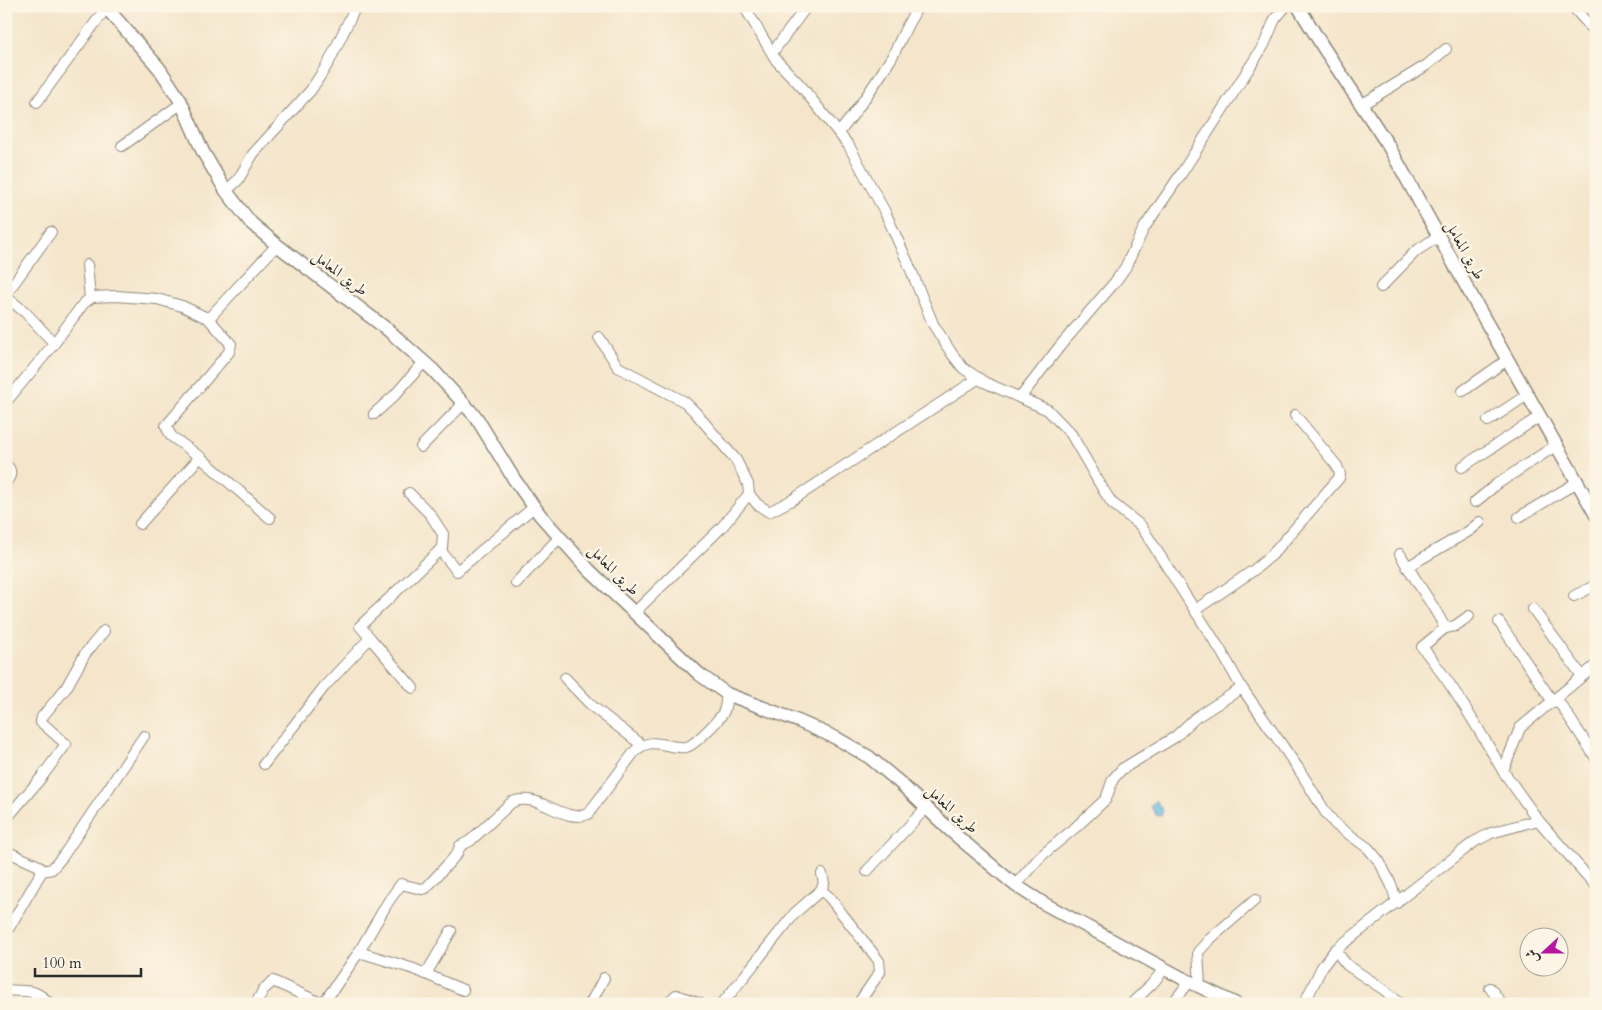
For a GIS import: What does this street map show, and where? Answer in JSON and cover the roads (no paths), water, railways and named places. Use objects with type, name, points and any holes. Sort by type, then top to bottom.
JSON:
[{"type":"main road","name":"طريق المعامل","points":[[1298,6],[1388,144],[1526,395],[1576,483],[1595,512]]},
{"type":"main road","name":"طريق المعامل","points":[[106,7],[159,68],[182,103],[203,152],[226,191],[251,222],[277,245],[388,330],[424,362],[476,417],[514,479],[534,507],[560,537],[589,570],[698,674],[727,694],[798,721],[836,738],[861,752],[899,782],[952,832],[1015,885],[1043,903],[1236,1004]]},
{"type":"street","points":[[226,191],[238,180],[253,154],[311,90],[329,62],[354,10],[354,6]]},
{"type":"street","points":[[744,6],[776,60],[801,86],[849,146],[883,210],[933,324],[963,368],[979,378],[1048,410],[1071,434],[1112,503],[1141,526],[1242,688],[1298,768],[1326,813],[1336,825],[1368,848],[1379,861],[1391,884],[1397,902]]},
{"type":"street","points":[[772,53],[807,6]]},
{"type":"street","points":[[839,133],[883,71],[893,55],[912,15],[919,6]]},
{"type":"street","points":[[1020,398],[1060,346],[1120,275],[1144,228],[1264,45],[1275,19],[1286,6]]},
{"type":"street","points":[[37,102],[106,7]]},
{"type":"street","points":[[1575,7],[1596,33]]},
{"type":"street","points":[[1362,105],[1427,65],[1446,49]]},
{"type":"street","points":[[122,146],[182,103]]},
{"type":"street","points":[[51,232],[6,296],[25,312],[54,343]]},
{"type":"street","points":[[1381,287],[1416,252],[1439,236]]},
{"type":"street","points":[[207,317],[213,314],[277,245]]},
{"type":"street","points":[[87,265],[90,298]]},
{"type":"street","points":[[6,402],[83,304],[90,298],[116,296],[157,299],[182,306],[207,317],[231,344],[228,352],[166,426],[172,436],[200,457],[270,518]]},
{"type":"street","points":[[599,337],[618,367],[685,402],[695,412],[736,460],[748,484],[750,494],[757,504],[769,512],[792,500],[979,378]]},
{"type":"street","points":[[1463,391],[1507,360]]},
{"type":"street","points":[[374,414],[394,396],[424,362]]},
{"type":"street","points":[[1488,421],[1526,395]]},
{"type":"street","points":[[421,447],[464,404]]},
{"type":"street","points":[[1195,610],[1254,570],[1272,555],[1339,478],[1340,474],[1337,466],[1295,415]]},
{"type":"street","points":[[1462,468],[1539,417]]},
{"type":"street","points":[[1475,502],[1497,484],[1555,446]]},
{"type":"street","points":[[140,524],[200,457]]},
{"type":"street","points":[[6,466],[11,474],[6,482]]},
{"type":"street","points":[[1519,518],[1576,483]]},
{"type":"street","points":[[409,493],[430,514],[443,534],[442,548],[360,626],[413,688]]},
{"type":"street","points":[[634,612],[722,527],[750,494]]},
{"type":"street","points":[[440,550],[457,571],[534,507]]},
{"type":"street","points":[[1407,567],[1469,531],[1480,522]]},
{"type":"street","points":[[516,583],[560,537]]},
{"type":"street","points":[[1400,554],[1445,628]]},
{"type":"street","points":[[1574,596],[1596,584]]},
{"type":"street","points":[[1533,609],[1582,676]]},
{"type":"street","points":[[1469,616],[1456,626],[1445,628],[1422,647],[1438,666],[1476,724],[1503,771],[1538,820],[1596,886]]},
{"type":"street","points":[[1499,622],[1596,758]]},
{"type":"street","points":[[6,820],[66,744],[41,722],[42,717],[66,688],[85,654],[104,631]]},
{"type":"street","points":[[264,764],[324,687],[370,638]]},
{"type":"street","points":[[1503,771],[1520,728],[1596,665]]},
{"type":"street","points":[[565,678],[593,707],[642,745]]},
{"type":"street","points":[[1015,885],[1041,856],[1106,799],[1113,779],[1122,769],[1175,737],[1195,718],[1242,688]]},
{"type":"street","points":[[256,1004],[263,990],[273,980],[323,1004],[359,952],[388,902],[401,884],[422,889],[426,888],[457,854],[460,846],[470,841],[505,807],[520,799],[531,800],[571,816],[581,817],[588,814],[635,750],[649,742],[684,747],[693,744],[723,712],[727,694]]},
{"type":"street","points":[[6,934],[42,872],[52,869],[63,856],[144,736]]},
{"type":"street","points":[[867,871],[926,808]]},
{"type":"street","points":[[1304,1004],[1322,967],[1334,950],[1474,842],[1491,833],[1538,820]]},
{"type":"street","points":[[6,851],[39,866],[42,872]]},
{"type":"street","points":[[722,1004],[795,913],[821,890],[824,882],[822,874]]},
{"type":"street","points":[[821,890],[829,897],[878,961],[880,972],[858,1004]]},
{"type":"street","points":[[1172,1004],[1195,984],[1198,952],[1210,939],[1255,900]]},
{"type":"street","points":[[426,974],[452,931]]},
{"type":"street","points":[[1334,950],[1347,965],[1383,988],[1401,1004]]},
{"type":"street","points":[[359,952],[414,969],[463,990]]},
{"type":"street","points":[[1131,1004],[1152,984],[1165,968]]},
{"type":"street","points":[[590,1004],[604,978]]},
{"type":"street","points":[[1490,988],[1502,1004]]},
{"type":"street","points":[[6,990],[31,990],[50,1004]]},
{"type":"street","points":[[667,1004],[676,996],[701,1004]]},
{"type":"water","points":[[1156,801],[1163,811],[1161,815],[1157,816],[1150,806]]}]
